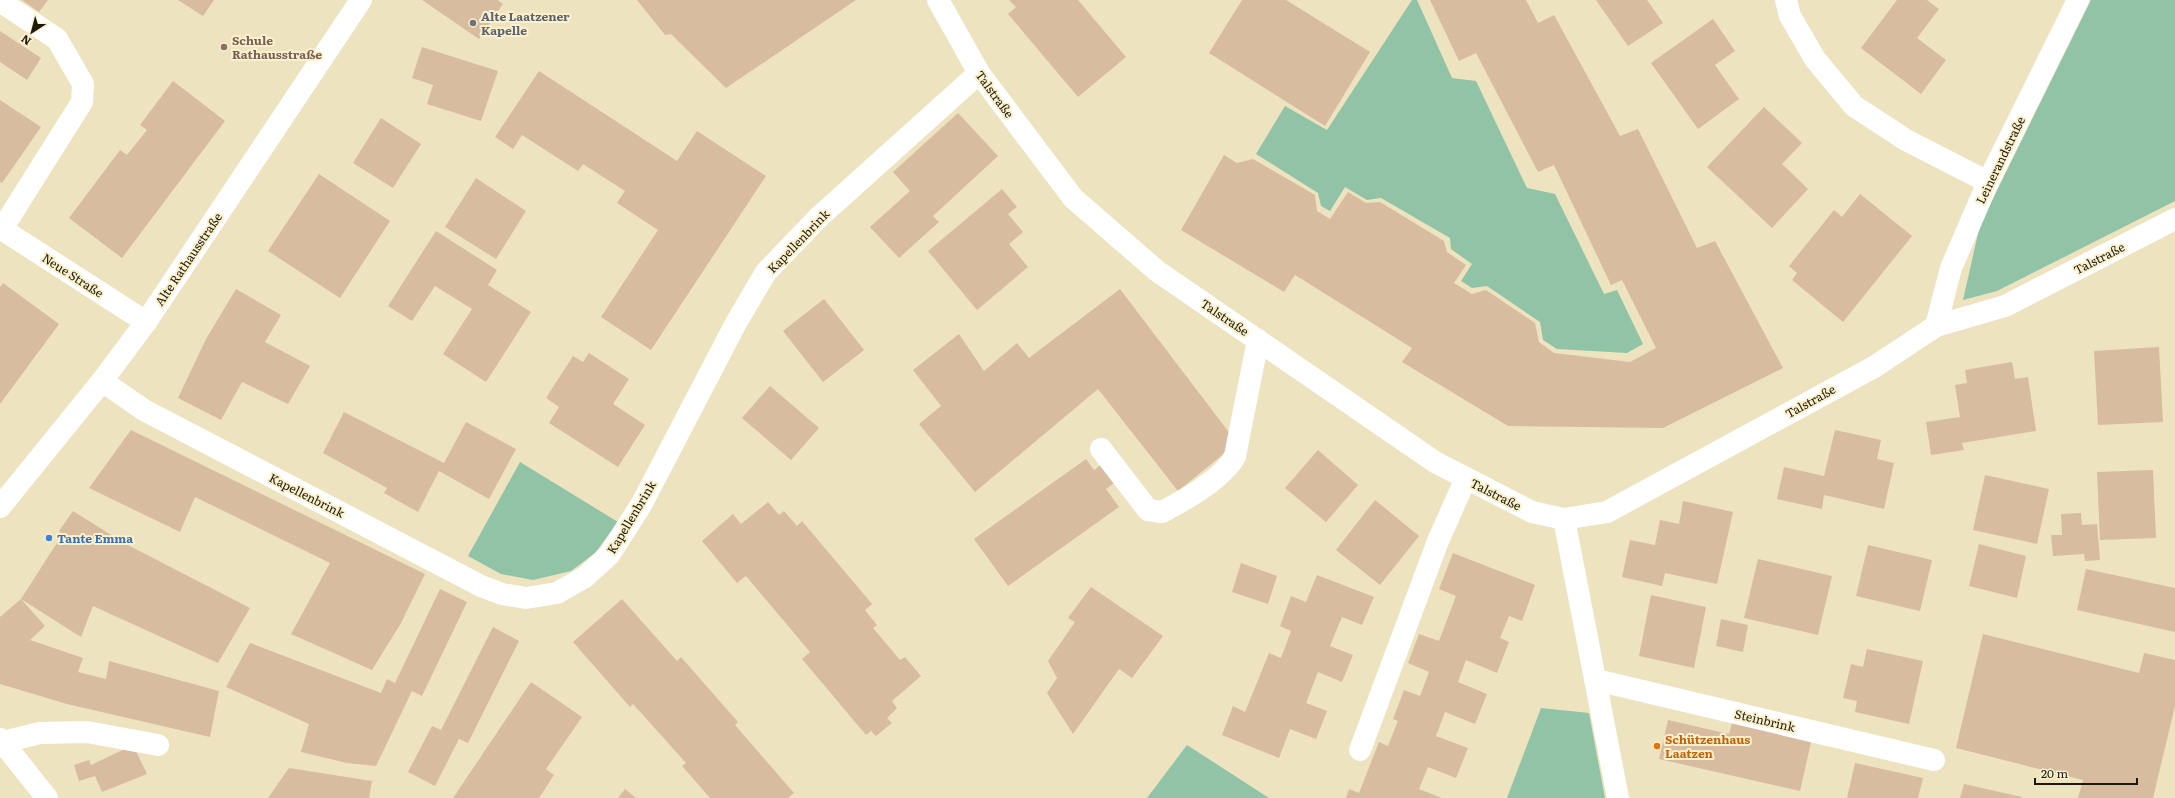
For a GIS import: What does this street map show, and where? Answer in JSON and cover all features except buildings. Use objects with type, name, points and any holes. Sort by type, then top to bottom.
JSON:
[{"type":"street","name":"Alte Rathausstraße","points":[[0,507],[102,381],[146,322],[361,0]]},
{"type":"street","name":"Talstraße","points":[[938,0],[979,73],[1073,198],[1157,271],[1435,462],[1532,512],[1564,519],[1607,512],[1874,367],[1936,326],[2005,306],[2175,219]]},
{"type":"street","points":[[1786,0],[1790,16],[1815,59],[1854,106],[1906,140],[1988,182]]},
{"type":"street","name":"Leinerandstraße","points":[[1936,326],[1951,268],[1988,182],[2078,0]]},
{"type":"street","points":[[0,1],[57,39],[83,84],[82,102],[1,228]]},
{"type":"street","name":"Kapellenbrink","points":[[102,381],[144,410],[481,586],[502,594],[526,598],[557,593],[585,578],[609,555],[641,505],[736,324],[766,272],[819,217],[979,73]]},
{"type":"street","name":"Neue Straße","points":[[1,228],[146,322]]},
{"type":"street","points":[[1100,449],[1148,510],[1162,512],[1194,493],[1224,471],[1231,464],[1235,456],[1258,340]]},
{"type":"street","points":[[1360,750],[1438,541],[1466,478]]},
{"type":"street","points":[[1564,519],[1618,798]]},
{"type":"street","name":"Steinbrink","points":[[1596,680],[1934,760]]},
{"type":"street","points":[[46,798],[1,741],[40,733],[88,732],[158,745]]},
{"type":"green space","points":[[1412,0],[1417,0],[1452,78],[1476,81],[1527,188],[1555,194],[1604,294],[1617,290],[1643,344],[1627,353],[1557,349],[1543,340],[1540,322],[1487,286],[1472,288],[1461,281],[1472,264],[1451,249],[1450,238],[1381,198],[1367,200],[1345,187],[1330,211],[1321,206],[1318,193],[1256,154],[1285,106],[1327,130]]},
{"type":"green space","points":[[2091,0],[2175,0],[2175,201],[1997,291],[1963,300],[1980,225]]},
{"type":"green space","points":[[520,462],[618,522],[595,553],[571,571],[533,580],[501,574],[468,556]]},
{"type":"green space","points":[[1541,708],[1589,713],[1605,798],[1507,798]]},
{"type":"green space","points":[[1187,745],[1269,798],[1147,798]]},
{"type":"place","name":"Alte Laatzener Kapelle","points":[[473,23]]},
{"type":"place","name":"Schule Rathausstraße","points":[[224,47]]},
{"type":"place","name":"Tante Emma","points":[[49,538]]},
{"type":"place","name":"Schützenhaus Laatzen","points":[[1657,746]]}]
